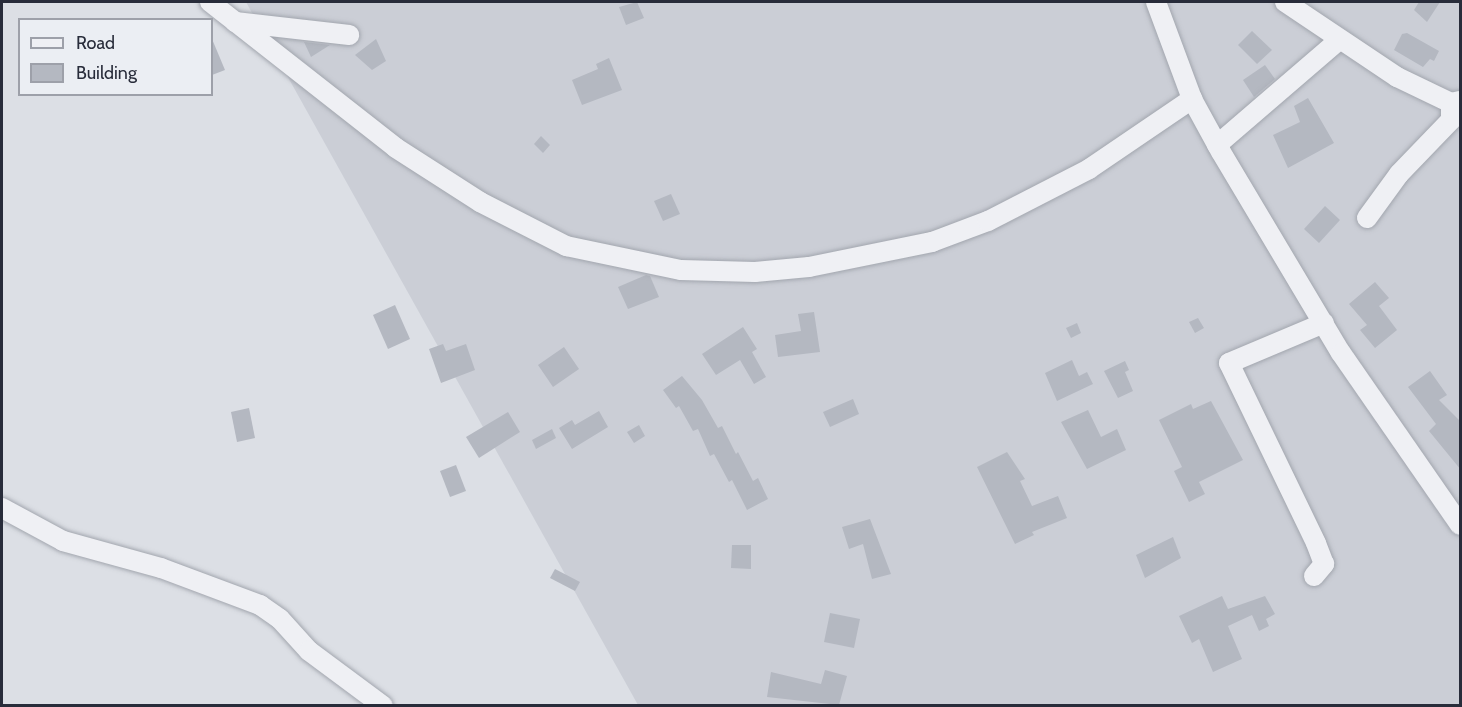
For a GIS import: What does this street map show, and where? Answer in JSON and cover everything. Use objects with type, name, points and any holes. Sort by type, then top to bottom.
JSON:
[{"type":"street","points":[[210,2],[409,158],[490,207],[566,246],[681,270],[755,272],[809,267],[932,242],[988,221],[1089,169],[1192,99]]},
{"type":"street","points":[[1156,2],[1192,99],[1217,145],[1324,323],[1461,525]]},
{"type":"street","points":[[1285,2],[1339,40],[1456,114],[1399,174],[1367,218]]},
{"type":"street","points":[[235,22],[349,35]]},
{"type":"street","points":[[1217,145],[1339,40]]},
{"type":"street","points":[[1314,576],[1324,564],[1230,363],[1324,323]]},
{"type":"street","points":[[2,508],[63,541],[161,568],[260,605],[280,619],[309,651],[383,705]]},
{"type":"shaded area","points":[[246,2],[1460,2],[1460,705],[638,705]]},
{"type":"building","points":[[637,2],[644,18],[626,25],[619,7]]},
{"type":"building","points":[[1419,2],[1440,2],[1427,22],[1414,10]]},
{"type":"building","points":[[1252,31],[1272,50],[1257,64],[1238,45]]},
{"type":"building","points":[[1407,33],[1439,51],[1434,61],[1430,59],[1423,67],[1394,50],[1402,34]]},
{"type":"building","points":[[376,39],[386,61],[372,70],[355,55]]},
{"type":"building","points":[[213,41],[225,70],[213,75]]},
{"type":"building","points":[[304,42],[330,45],[311,57]]},
{"type":"building","points":[[609,58],[622,90],[582,105],[572,80],[598,69],[596,64]]},
{"type":"building","points":[[1265,65],[1275,79],[1254,97],[1243,80]]},
{"type":"building","points":[[1308,98],[1334,143],[1288,168],[1273,135],[1300,122],[1294,106]]},
{"type":"building","points":[[541,136],[550,145],[543,153],[534,144]]},
{"type":"building","points":[[671,194],[680,214],[663,221],[654,201]]},
{"type":"building","points":[[1325,206],[1340,220],[1319,243],[1304,229]]},
{"type":"building","points":[[646,275],[650,276],[659,297],[628,309],[618,287]]},
{"type":"building","points":[[1375,282],[1389,298],[1379,306],[1397,330],[1375,348],[1360,330],[1367,325],[1349,304]]},
{"type":"building","points":[[395,305],[410,339],[388,349],[373,315]]},
{"type":"building","points":[[814,312],[820,352],[778,357],[775,335],[801,331],[798,314]]},
{"type":"building","points":[[1198,318],[1204,328],[1195,333],[1189,322]]},
{"type":"building","points":[[1077,323],[1081,333],[1071,338],[1066,328]]},
{"type":"building","points":[[743,327],[757,349],[752,352],[766,377],[754,384],[740,360],[716,375],[702,354]]},
{"type":"building","points":[[443,344],[446,351],[466,344],[475,370],[441,383],[429,349]]},
{"type":"building","points":[[564,347],[579,369],[553,387],[538,365]]},
{"type":"building","points":[[1072,360],[1079,376],[1087,372],[1093,384],[1057,401],[1045,373]]},
{"type":"building","points":[[1125,361],[1129,370],[1125,372],[1133,391],[1118,398],[1104,371]]},
{"type":"building","points":[[1430,371],[1447,395],[1439,400],[1461,422],[1461,470],[1429,431],[1436,424],[1408,387]]},
{"type":"building","points":[[682,376],[702,400],[718,428],[722,426],[753,481],[758,478],[768,499],[747,510],[732,480],[729,482],[714,454],[710,456],[698,429],[693,431],[679,406],[676,408],[663,390]]},
{"type":"building","points":[[853,399],[859,414],[830,427],[823,412]]},
{"type":"building","points":[[1211,401],[1243,460],[1199,482],[1205,494],[1189,502],[1174,471],[1182,467],[1159,420],[1191,404],[1193,409]]},
{"type":"building","points":[[249,408],[255,438],[237,442],[231,412]]},
{"type":"building","points":[[1088,410],[1101,437],[1117,429],[1126,450],[1087,469],[1061,422]]},
{"type":"building","points":[[599,411],[608,427],[572,449],[559,428],[572,420],[575,425]]},
{"type":"building","points":[[508,412],[520,432],[479,458],[466,437]]},
{"type":"building","points":[[639,425],[645,436],[634,443],[627,432]]},
{"type":"building","points":[[552,429],[556,438],[536,449],[532,440]]},
{"type":"building","points":[[1007,452],[1025,479],[1020,481],[1032,506],[1058,496],[1067,518],[1032,532],[1034,535],[1015,544],[977,467]]},
{"type":"building","points":[[456,465],[466,491],[450,497],[440,471]]},
{"type":"building","points":[[870,519],[891,574],[872,579],[863,544],[849,549],[842,527]]},
{"type":"building","points":[[1173,537],[1181,558],[1145,578],[1136,555]]},
{"type":"building","points":[[732,545],[751,545],[751,569],[731,568]]},
{"type":"building","points":[[555,569],[580,582],[575,591],[550,578]]},
{"type":"building","points":[[1222,596],[1228,609],[1265,596],[1275,614],[1266,619],[1269,626],[1259,631],[1252,615],[1228,626],[1242,659],[1213,672],[1199,639],[1192,643],[1179,616]]},
{"type":"building","points":[[830,613],[860,619],[854,648],[824,642]]},
{"type":"building","points":[[825,670],[847,676],[839,705],[767,697],[771,672],[821,684]]}]
